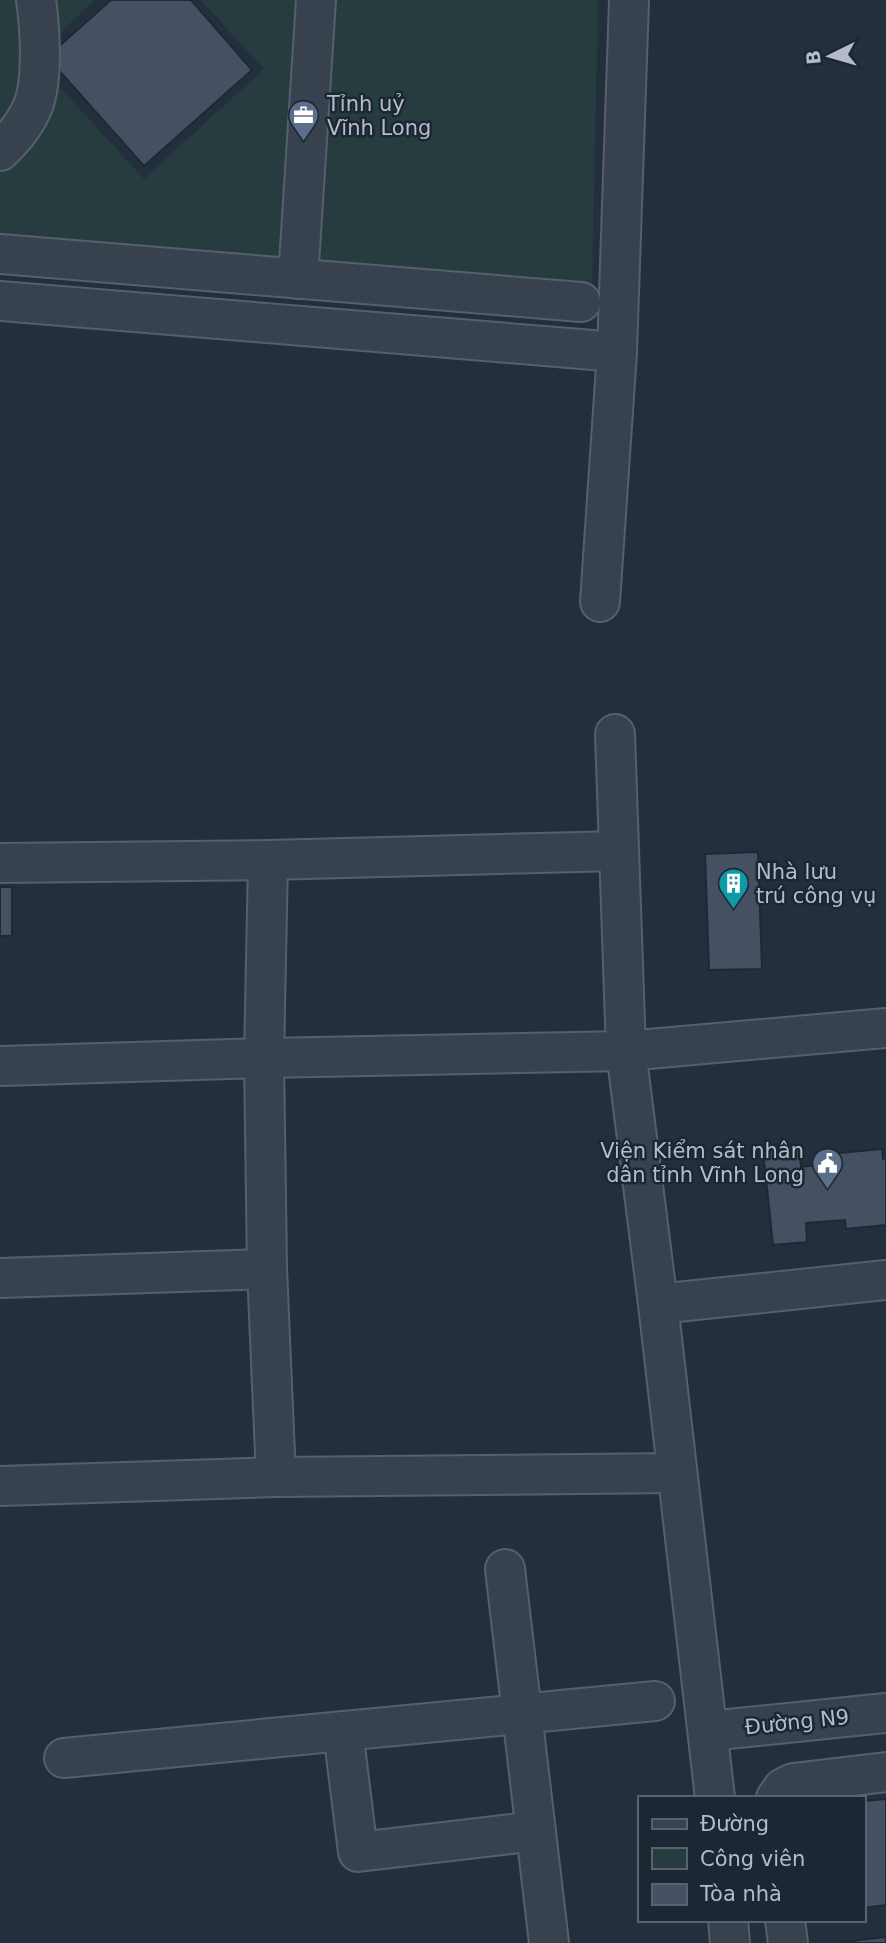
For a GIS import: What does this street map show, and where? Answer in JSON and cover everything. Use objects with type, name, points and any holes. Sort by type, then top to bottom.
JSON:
[{"type":"street","points":[[0,151],[16,136],[34,102],[39,66],[39,16],[36,0]]},
{"type":"street","points":[[298,279],[316,0]]},
{"type":"street","points":[[600,602],[617,352],[629,0]]},
{"type":"street","points":[[0,254],[582,303]]},
{"type":"street","points":[[0,300],[617,352]]},
{"type":"street","points":[[615,734],[626,1051],[715,1796]]},
{"type":"street","points":[[0,863],[268,860],[619,851]]},
{"type":"street","points":[[268,860],[264,1058],[267,1269],[276,1478]]},
{"type":"street","points":[[0,1066],[626,1051],[886,1028]]},
{"type":"street","points":[[0,1278],[267,1269]]},
{"type":"street","points":[[658,1304],[886,1280]]},
{"type":"street","points":[[0,1486],[276,1478],[677,1473]]},
{"type":"street","points":[[505,1569],[549,1943]]},
{"type":"street","points":[[64,1758],[655,1701]]},
{"type":"street","name":"Đường N9","points":[[708,1731],[886,1713]]},
{"type":"street","points":[[833,1718],[830,1747],[840,1777]]},
{"type":"street","points":[[343,1731],[358,1852],[536,1831]]},
{"type":"street","points":[[777,1796],[783,1788],[793,1783],[886,1772]]},
{"type":"street","points":[[728,1922],[730,1943]]},
{"type":"street","points":[[785,1922],[788,1943]]},
{"type":"green space","points":[[0,0],[95,0],[33,58],[144,179],[264,69],[201,0],[305,0],[286,263],[0,242]]},
{"type":"green space","points":[[336,0],[598,0],[592,289],[317,269]]},
{"type":"building","points":[[111,0],[191,0],[252,70],[144,166],[47,57]]},
{"type":"building","name":"Nhà lưu trú công vụ","points":[[758,852],[762,969],[709,970],[705,854]]},
{"type":"building","points":[[0,887],[12,887],[12,936],[0,936]]},
{"type":"building","name":"Viện Kiểm sát nhân dân tỉnh Vĩnh Long","points":[[799,1147],[801,1167],[840,1163],[839,1153],[882,1149],[883,1159],[886,1158],[886,1225],[846,1229],[845,1220],[806,1223],[807,1242],[773,1245],[763,1151]]},
{"type":"building","points":[[886,1799],[886,1905],[865,1908],[865,1801]]},
{"type":"building","points":[[886,1937],[886,1943],[843,1943],[843,1942]]},
{"type":"place","name":"Tỉnh uỷ Vĩnh Long","points":[[304,143]]},
{"type":"place","name":"Nhà lưu trú công vụ","points":[[733,911]]},
{"type":"place","name":"Viện Kiểm sát nhân dân tỉnh Vĩnh Long","points":[[827,1190]]}]
